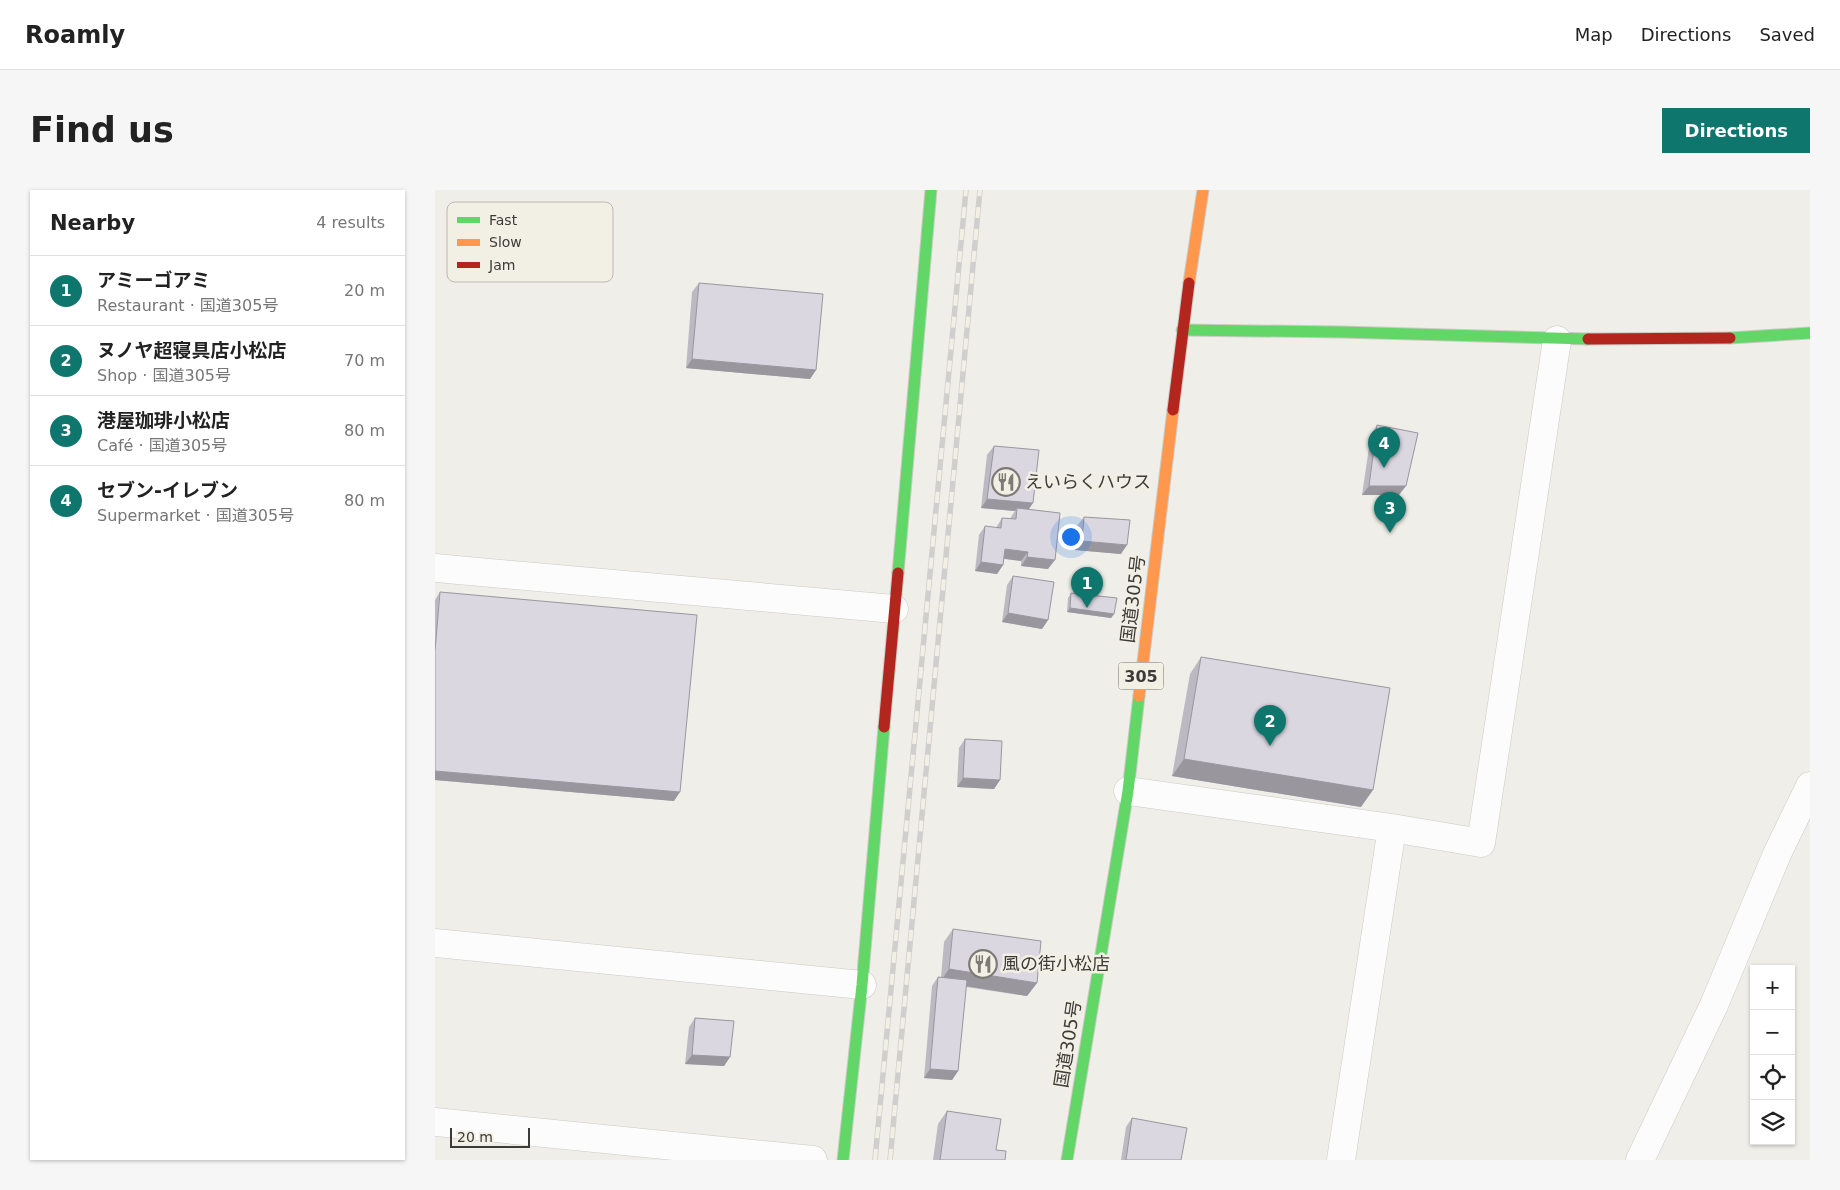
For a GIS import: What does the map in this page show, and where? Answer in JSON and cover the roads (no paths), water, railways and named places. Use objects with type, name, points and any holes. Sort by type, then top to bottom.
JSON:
[{"type":"main road","points":[[843,1160],[861,985],[931,190]]},
{"type":"main road","name":"国道305号","points":[[1067,1160],[1128,791],[1182,330],[1203,190]]},
{"type":"main road","points":[[1182,330],[1361,333],[1557,340],[1742,338],[1810,333]]},
{"type":"street","points":[[1128,791],[1392,828],[1481,843],[1557,340]]},
{"type":"street","points":[[435,568],[895,609]]},
{"type":"street","points":[[1640,1160],[1714,1005],[1777,854],[1810,786]]},
{"type":"street","points":[[1341,1160],[1392,828]]},
{"type":"street","points":[[435,943],[861,985]]},
{"type":"street","points":[[435,1122],[813,1160]]},
{"type":"railway","points":[[875,1160],[966,190]]},
{"type":"railway","points":[[890,1160],[980,190]]},
{"type":"place","name":"セブン-イレブン","points":[[1384,468]]},
{"type":"place","name":"えいらくハウス","points":[[1006,482]]},
{"type":"place","name":"港屋珈琲小松店","points":[[1390,533]]},
{"type":"place","name":"アミーゴアミ","points":[[1087,608]]},
{"type":"place","name":"ヌノヤ超寝具店小松店","points":[[1270,746]]},
{"type":"place","name":"風の街小松店","points":[[983,964]]}]
